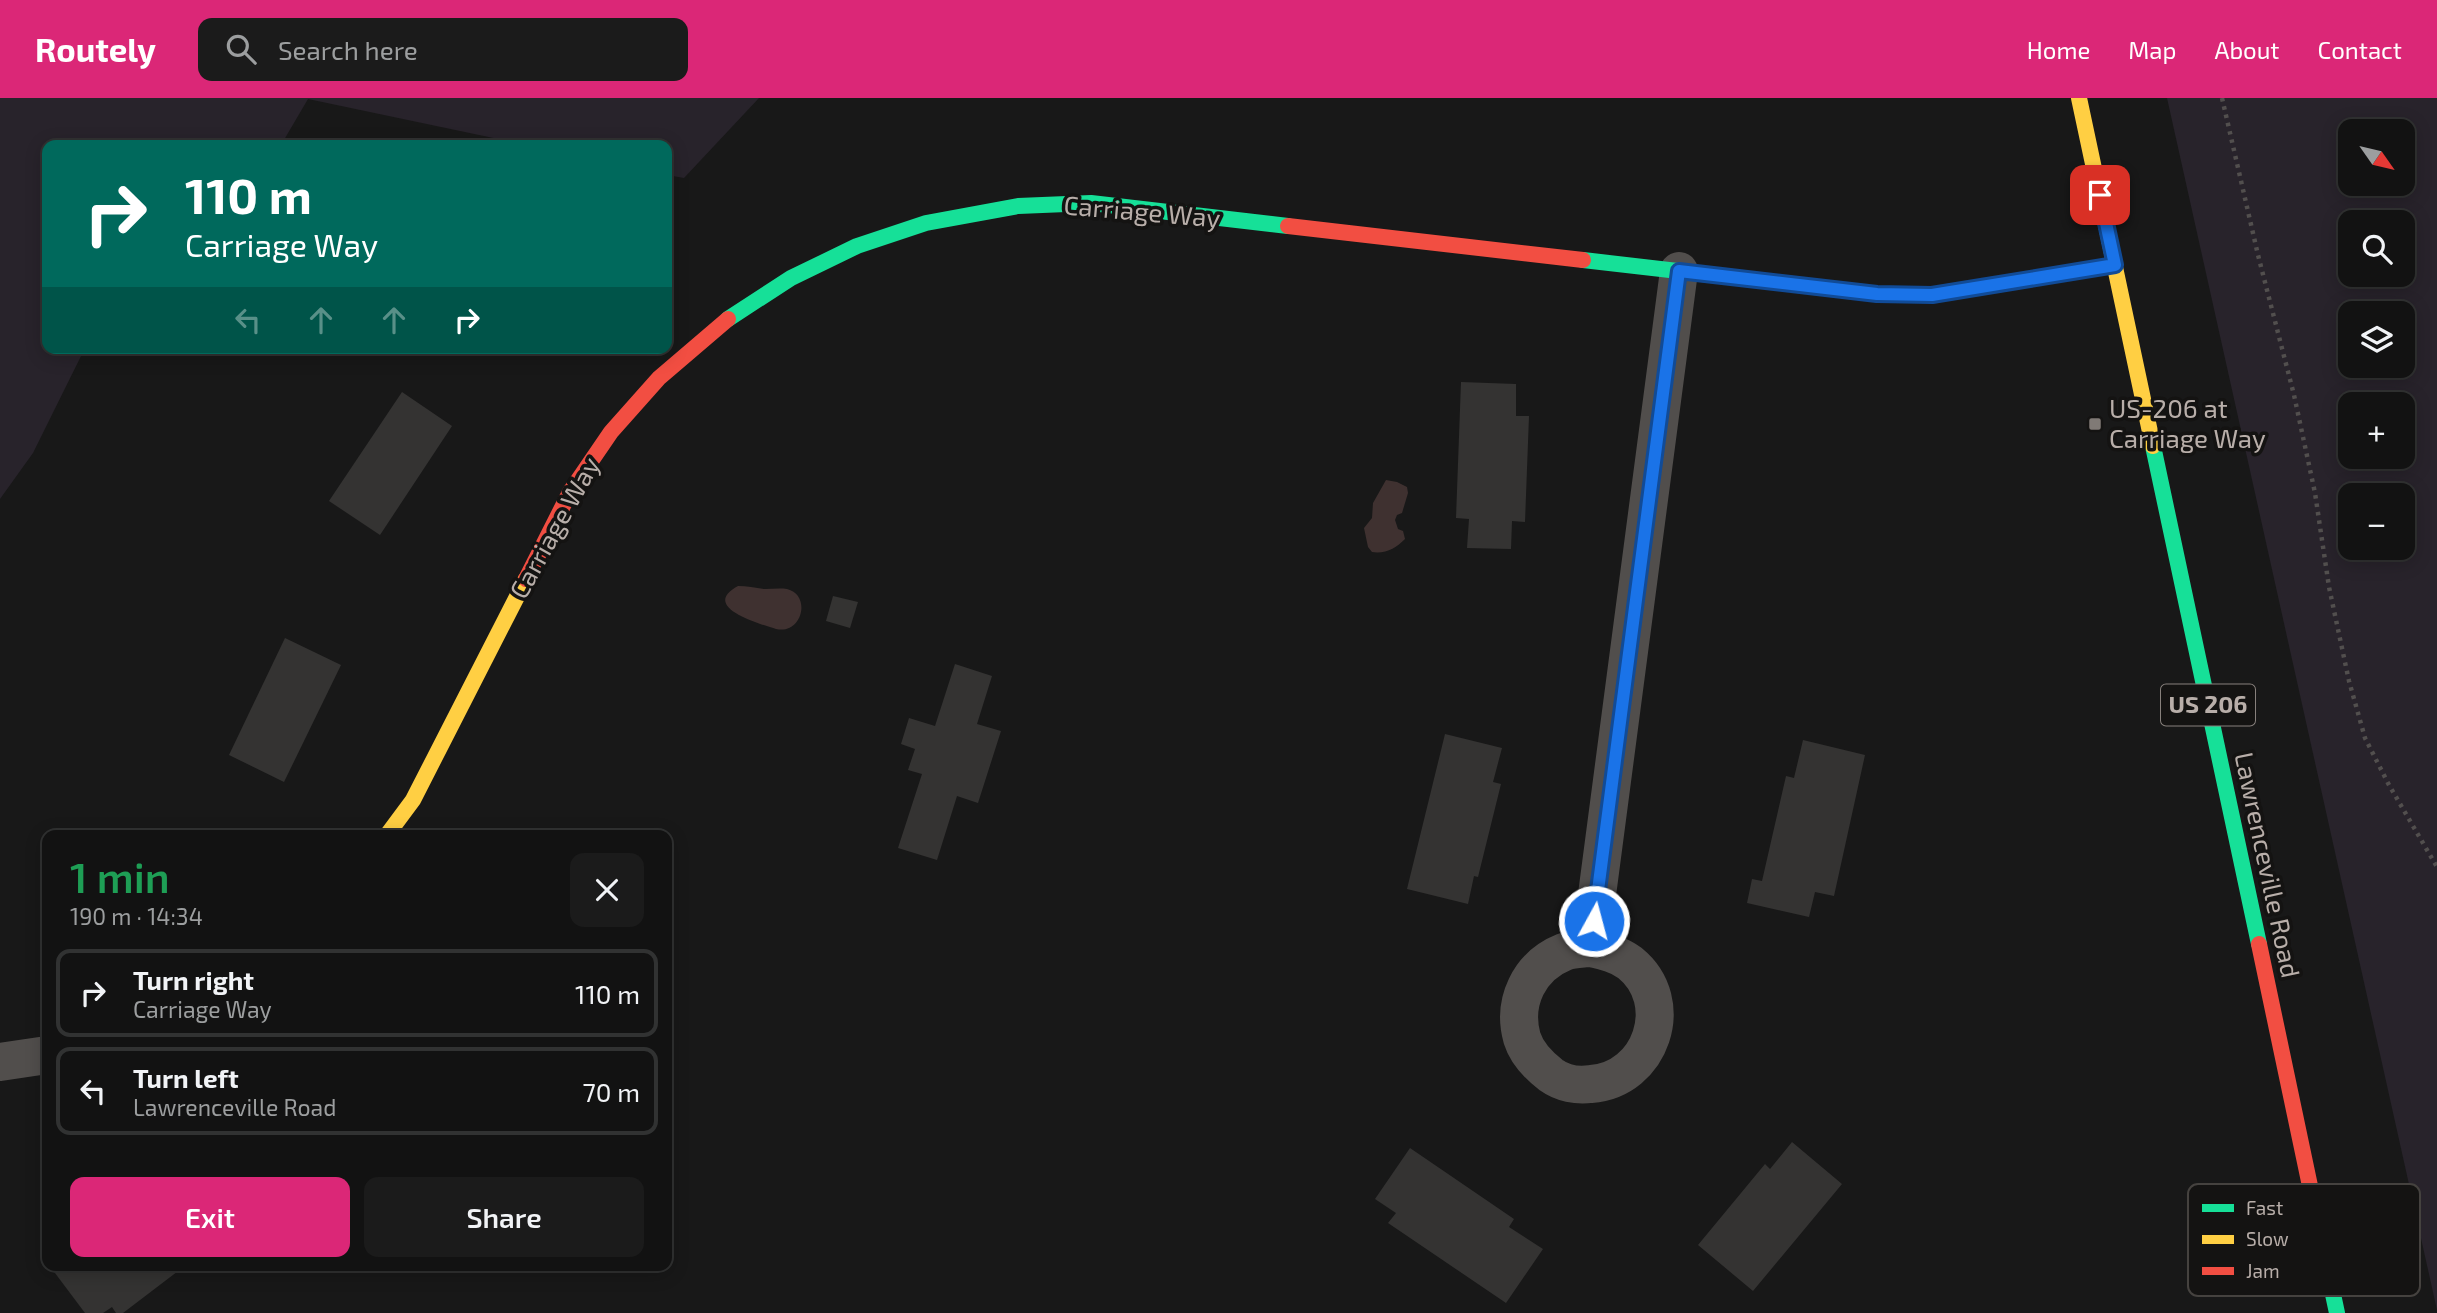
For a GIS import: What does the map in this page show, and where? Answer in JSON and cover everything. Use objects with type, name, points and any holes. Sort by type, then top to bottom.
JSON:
[{"type":"main road","name":"Lawrenceville Road","points":[[2079,98],[2310,1184]]},
{"type":"main road","name":"Carriage Way","points":[[391,830],[413,800],[570,492],[611,432],[659,378],[722,323],[791,278],[857,246],[926,223],[1018,206],[1091,203],[1877,294],[1932,295],[2115,265]]},
{"type":"street","points":[[1590,948],[1679,271]]},
{"type":"street","points":[[0,1062],[42,1056]]},
{"type":"path","points":[[2222,98],[2294,395],[2315,493],[2329,587],[2349,681],[2365,738],[2437,867]]},
{"type":"shaded area","points":[[0,98],[759,98],[684,178],[672,176],[672,140],[503,140],[308,99],[284,140],[42,140],[42,354],[82,354],[33,453],[0,499]]},
{"type":"shaded area","points":[[2167,98],[2437,98],[2437,1310],[2420,1234],[2420,1184],[2409,1184]]},
{"type":"shaded area","points":[[1386,480],[1407,487],[1408,493],[1402,513],[1397,515],[1395,520],[1405,539],[1390,550],[1372,552],[1368,547],[1364,528],[1372,518],[1373,503]]},
{"type":"shaded area","points":[[738,586],[787,589],[799,599],[801,614],[792,626],[785,629],[776,629],[747,619],[729,608],[725,601],[728,594]]},
{"type":"building","points":[[1461,382],[1516,384],[1516,416],[1529,416],[1525,522],[1512,521],[1511,549],[1467,548],[1469,519],[1456,518]]},
{"type":"building","points":[[402,392],[452,426],[380,535],[329,501]]},
{"type":"building","points":[[833,596],[858,602],[850,628],[826,621]]},
{"type":"building","points":[[285,638],[341,665],[284,782],[229,755]]},
{"type":"building","points":[[955,664],[992,676],[977,724],[1001,731],[978,803],[957,796],[937,860],[898,848],[922,774],[908,770],[915,749],[901,744],[909,718],[935,726]]},
{"type":"building","points":[[1445,734],[1502,748],[1493,782],[1501,784],[1478,877],[1474,876],[1468,904],[1407,889]]},
{"type":"building","points":[[1803,740],[1865,755],[1834,896],[1815,892],[1809,917],[1747,903],[1752,879],[1762,881],[1786,776],[1794,778]]},
{"type":"building","points":[[1792,1142],[1842,1184],[1753,1291],[1698,1245],[1765,1164],[1770,1169]]},
{"type":"building","points":[[1410,1148],[1514,1219],[1509,1227],[1543,1249],[1506,1303],[1388,1223],[1396,1213],[1375,1199]]},
{"type":"building","points":[[54,1271],[178,1271],[123,1313],[116,1313],[112,1307],[103,1313],[85,1313]]},
{"type":"traffic: fast","points":[[728,319],[791,278],[857,246],[926,223],[1018,206],[1091,203],[1288,226]]},
{"type":"traffic: fast","points":[[1583,260],[1877,294],[1932,295],[1963,290]]},
{"type":"traffic: fast","points":[[2153,446],[2259,944]]},
{"type":"traffic: fast","points":[[2333,1296],[2337,1313]]},
{"type":"traffic: slow","points":[[2079,98],[2153,446]]},
{"type":"traffic: slow","points":[[1963,290],[2115,265]]},
{"type":"traffic: slow","points":[[391,830],[413,800],[526,579]]},
{"type":"traffic: jam","points":[[1288,226],[1583,260]]},
{"type":"traffic: jam","points":[[526,579],[570,492],[611,432],[659,378],[728,319]]},
{"type":"traffic: jam","points":[[2259,944],[2310,1184]]},
{"type":"place","name":"US-206 at Carriage Way","points":[[2095,424]]},
{"type":"route","points":[[1594,921],[1679,271],[1877,294],[1932,295],[2115,265],[2100,195]]}]
